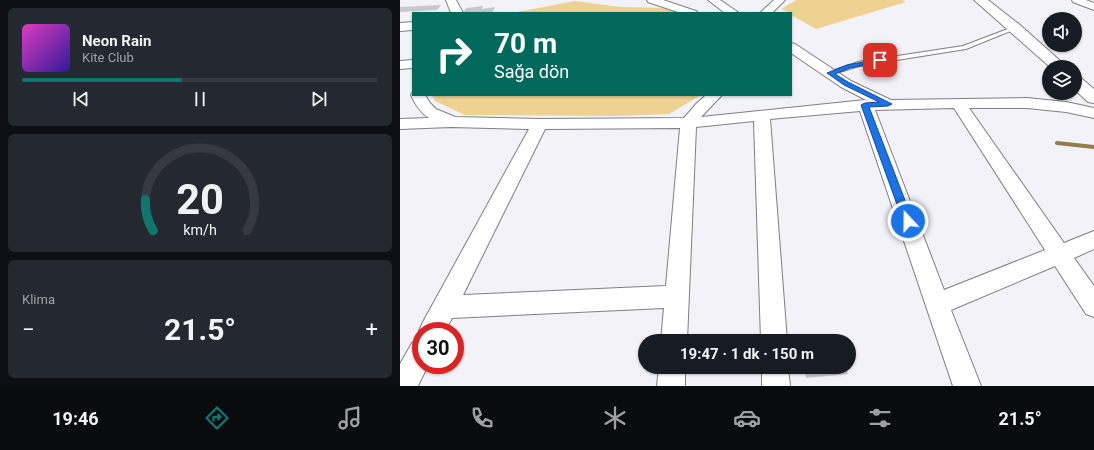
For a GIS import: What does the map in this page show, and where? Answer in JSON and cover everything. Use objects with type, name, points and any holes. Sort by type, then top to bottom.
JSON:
[{"type":"street","points":[[451,0],[457,12]]},
{"type":"street","points":[[652,0],[689,12]]},
{"type":"street","points":[[713,0],[731,12]]},
{"type":"street","points":[[767,12],[780,0]]},
{"type":"street","points":[[980,0],[1051,60]]},
{"type":"street","points":[[1077,0],[1094,7]]},
{"type":"street","points":[[400,27],[412,26]]},
{"type":"street","points":[[795,52],[846,84],[888,104]]},
{"type":"street","points":[[400,65],[412,64]]},
{"type":"street","points":[[1082,87],[1094,98]]},
{"type":"street","points":[[418,96],[423,107],[434,115],[451,122]]},
{"type":"street","points":[[674,334],[688,123],[701,107],[714,96]]},
{"type":"street","points":[[400,124],[451,122],[540,124],[688,123],[888,104],[1027,103],[1066,107],[1094,113]]},
{"type":"street","points":[[959,104],[1094,306]]},
{"type":"street","points":[[865,105],[967,386]]},
{"type":"street","points":[[762,116],[774,334]]},
{"type":"street","points":[[436,322],[540,124]]},
{"type":"street","points":[[938,304],[1094,240]]},
{"type":"street","points":[[444,307],[677,296]]},
{"type":"street","points":[[403,386],[412,369]]},
{"type":"street","points":[[671,386],[672,374]]},
{"type":"street","points":[[776,374],[776,386]]},
{"type":"lane","points":[[830,73],[849,66],[868,62],[964,48],[1015,28]]},
{"type":"shaded area","points":[[796,0],[902,0],[906,2],[816,29],[792,16],[792,12],[781,9]]},
{"type":"shaded area","points":[[575,1],[621,7],[669,8],[680,12],[517,12]]},
{"type":"shaded area","points":[[432,96],[699,96],[669,114],[619,116],[465,115],[435,101]]},
{"type":"building","points":[[441,5],[437,10],[400,12],[400,7]]},
{"type":"building","points":[[483,6],[482,9],[495,7],[492,12],[464,12],[466,8]]},
{"type":"building","points":[[805,374],[848,374],[806,378]]},
{"type":"waterway","points":[[1057,143],[1094,147]]},
{"type":"route","points":[[880,60],[849,66],[830,73],[846,84],[888,104],[865,105],[908,221]]}]
